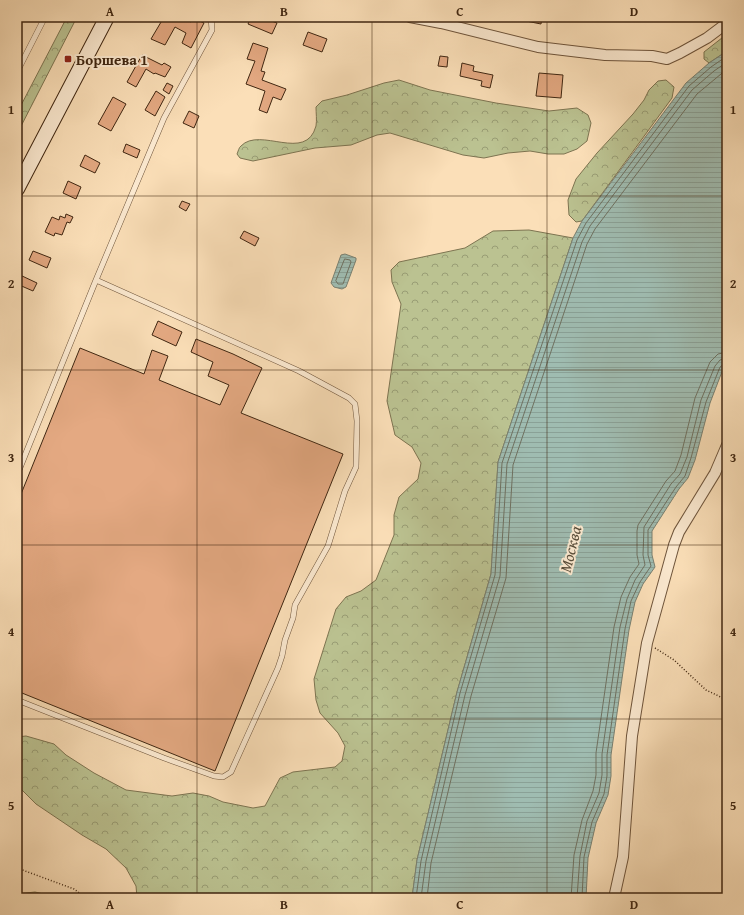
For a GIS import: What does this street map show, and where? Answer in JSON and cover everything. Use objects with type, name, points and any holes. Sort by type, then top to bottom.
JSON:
[{"type":"main road","points":[[17,189],[107,17]]},
{"type":"street","points":[[410,17],[441,23],[538,47],[605,55],[652,56],[667,59],[707,38],[727,22]]},
{"type":"street","points":[[614,898],[623,857],[632,736],[648,643],[674,545],[679,532],[714,474],[727,445]]},
{"type":"lane","points":[[17,72],[45,17]]},
{"type":"lane","points":[[17,475],[164,118],[212,30],[211,17]]},
{"type":"lane","points":[[17,700],[164,758],[223,778],[230,772],[278,668],[285,640],[294,618],[295,605],[328,546],[345,491],[356,467],[357,420],[355,404],[348,398],[298,371],[96,280]]},
{"type":"path","points":[[648,643],[674,660],[706,690],[727,700]]},
{"type":"path","points":[[17,868],[74,889],[86,898]]},
{"type":"green space","points":[[67,17],[77,17],[17,134],[17,113]]},
{"type":"green space","points":[[727,34],[727,51],[709,63],[704,59],[704,52]]},
{"type":"green space","points":[[399,80],[430,90],[496,103],[549,111],[577,108],[588,115],[591,123],[587,141],[577,149],[564,154],[548,154],[530,151],[508,153],[484,158],[463,155],[390,133],[377,135],[351,145],[315,148],[253,161],[240,158],[237,154],[239,148],[249,141],[303,142],[311,137],[316,126],[316,107],[322,101]]},
{"type":"green space","points":[[666,80],[674,87],[672,98],[582,221],[576,222],[569,215],[568,200],[576,179],[597,153],[633,114],[644,100],[649,90],[658,81]]},
{"type":"green space","points":[[529,230],[573,238],[498,462],[491,574],[457,692],[417,860],[412,898],[137,898],[136,886],[126,868],[106,849],[82,835],[36,804],[18,786],[17,737],[26,736],[54,744],[66,755],[94,773],[126,790],[172,796],[193,793],[209,796],[223,802],[253,808],[265,806],[280,778],[293,772],[335,767],[342,761],[345,746],[338,733],[320,713],[316,700],[314,679],[336,609],[346,597],[361,591],[376,580],[394,535],[394,515],[399,497],[418,479],[421,463],[412,447],[395,435],[387,401],[401,304],[392,282],[391,270],[399,262],[465,248],[493,231]]},
{"type":"green space","points":[[35,892],[52,896],[53,898],[17,898],[17,894]]},
{"type":"water","name":"Москва","points":[[727,51],[727,366],[723,369],[710,403],[695,460],[688,478],[679,489],[652,531],[652,555],[655,567],[643,584],[635,602],[629,630],[611,755],[611,776],[608,795],[596,823],[588,858],[586,898],[412,898],[417,860],[457,692],[491,574],[498,462],[573,238],[582,221],[686,83],[709,63]]},
{"type":"water","points":[[345,254],[356,258],[356,260],[346,287],[342,289],[334,287],[331,283],[341,255]]},
{"type":"building","points":[[164,17],[182,17],[191,22],[193,18],[204,23],[191,48],[182,43],[186,33],[175,27],[165,45],[151,39]]},
{"type":"building","points":[[251,17],[261,17],[277,23],[272,34],[248,24]]},
{"type":"building","points":[[521,17],[542,17],[541,24],[521,20]]},
{"type":"building","points":[[308,32],[327,39],[322,52],[303,45]]},
{"type":"building","points":[[253,43],[268,48],[261,71],[265,72],[262,80],[286,89],[281,100],[273,97],[267,113],[259,110],[265,91],[246,84],[255,61],[247,59]]},
{"type":"building","points":[[142,55],[162,65],[164,63],[171,67],[165,77],[155,73],[154,74],[146,69],[136,87],[127,82]]},
{"type":"building","points":[[440,56],[448,57],[447,67],[438,66]]},
{"type":"building","points":[[462,63],[474,66],[473,71],[493,75],[490,88],[481,86],[482,81],[460,76]]},
{"type":"building","points":[[539,73],[563,75],[561,98],[536,96]]},
{"type":"building","points":[[167,83],[173,86],[169,94],[163,90]]},
{"type":"building","points":[[156,91],[165,97],[155,116],[145,110]]},
{"type":"building","points":[[113,97],[126,104],[111,131],[98,124]]},
{"type":"building","points":[[189,111],[199,116],[194,128],[183,123]]},
{"type":"building","points":[[126,144],[140,150],[137,158],[123,152]]},
{"type":"building","points":[[85,155],[100,163],[95,173],[80,166]]},
{"type":"building","points":[[68,181],[81,187],[76,199],[63,193]]},
{"type":"building","points":[[182,201],[190,204],[186,211],[179,207]]},
{"type":"building","points":[[66,214],[73,217],[70,223],[67,222],[62,235],[55,233],[54,236],[45,232],[52,217],[59,220],[60,216],[65,218]]},
{"type":"building","points":[[244,231],[259,238],[255,246],[240,238]]},
{"type":"building","points":[[33,251],[51,258],[47,268],[29,260]]},
{"type":"building","points":[[20,275],[37,283],[33,291],[17,284]]},
{"type":"building","points":[[158,321],[182,332],[176,346],[152,335]]},
{"type":"building","points":[[196,339],[262,368],[241,413],[343,454],[215,771],[17,691],[17,504],[80,348],[144,374],[152,350],[168,356],[159,380],[220,405],[229,385],[208,376],[213,362],[191,352]]},
{"type":"place","name":"Боршева 1","points":[[68,59]]}]
